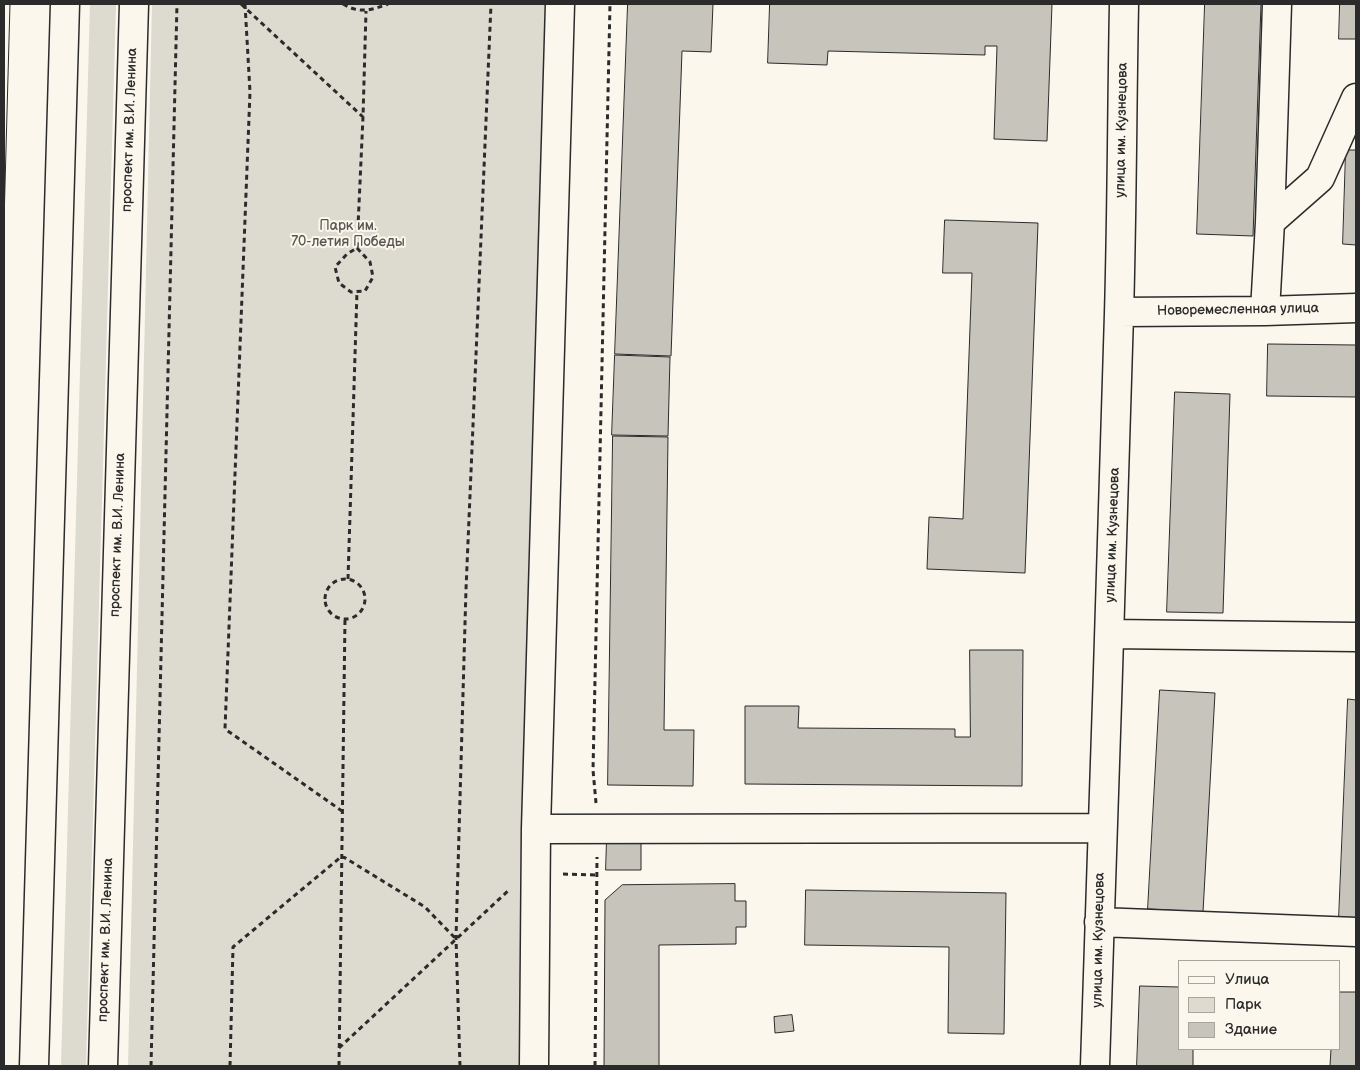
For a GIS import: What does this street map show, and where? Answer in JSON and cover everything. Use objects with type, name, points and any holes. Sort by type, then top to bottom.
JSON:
[{"type":"street","points":[[34,1066],[65,4]]},
{"type":"street","name":"проспект им. В.И. Ленина","points":[[103,1066],[134,4]]},
{"type":"street","points":[[534,1066],[536,829],[560,4]]},
{"type":"street","name":"улица им. Кузнецова","points":[[1096,1066],[1099,922],[1120,312],[1124,4]]},
{"type":"street","points":[[1265,311],[1270,222],[1277,4]]},
{"type":"street","points":[[1270,222],[1320,178],[1356,98]]},
{"type":"street","name":"Новоремесленная улица","points":[[1120,312],[1356,308]]},
{"type":"street","points":[[1110,634],[1356,636]]},
{"type":"street","points":[[536,829],[1102,828]]},
{"type":"street","points":[[1099,922],[1356,932]]},
{"type":"path","points":[[151,1066],[177,4]]},
{"type":"path","points":[[241,4],[246,6],[363,117]]},
{"type":"path","points":[[343,4],[366,12],[388,4]]},
{"type":"path","points":[[460,1066],[456,938],[466,579],[491,4]]},
{"type":"path","points":[[595,1066],[598,829],[594,770],[610,4]]},
{"type":"path","points":[[246,6],[250,92],[225,729],[342,811]]},
{"type":"path","points":[[357,248],[347,254],[335,267],[339,283],[351,292],[365,291],[373,277],[370,262],[357,248],[366,12]]},
{"type":"path","points":[[348,579],[357,291]]},
{"type":"path","points":[[348,579],[364,591],[365,604],[357,615],[345,619],[338,618],[329,610],[326,597],[327,591],[336,582],[348,579]]},
{"type":"path","points":[[339,1066],[345,619]]},
{"type":"path","points":[[342,856],[425,907],[456,938]]},
{"type":"path","points":[[230,1066],[233,946],[342,856]]},
{"type":"path","points":[[339,1048],[512,887]]},
{"type":"green space","points":[[90,4],[116,4],[86,1066],[61,1066]]},
{"type":"green space","name":"Парк им. 70-летия Победы","points":[[152,4],[555,4],[530,1066],[128,1066]]},
{"type":"building","points":[[628,4],[713,4],[711,52],[682,51],[671,356],[615,354]]},
{"type":"building","points":[[770,4],[1052,4],[1047,141],[994,139],[997,46],[985,46],[985,55],[828,51],[827,65],[768,63]]},
{"type":"building","points":[[1205,4],[1261,4],[1253,236],[1197,234]]},
{"type":"building","points":[[1340,4],[1356,4],[1356,39],[1339,39]]},
{"type":"building","points":[[1346,150],[1356,150],[1356,245],[1343,244]]},
{"type":"building","points":[[945,220],[1038,223],[1025,573],[927,569],[929,517],[963,519],[972,273],[943,273]]},
{"type":"building","points":[[1268,344],[1356,345],[1356,397],[1267,396]]},
{"type":"building","points":[[615,355],[670,357],[668,436],[612,435]]},
{"type":"building","points":[[1175,392],[1230,394],[1223,613],[1167,612]]},
{"type":"building","points":[[613,436],[668,437],[664,730],[694,730],[693,786],[608,785]]},
{"type":"building","points":[[970,650],[1023,650],[1022,786],[745,784],[745,706],[799,706],[798,728],[955,729],[955,737],[970,737]]},
{"type":"building","points":[[1160,690],[1215,693],[1203,912],[1148,909]]},
{"type":"building","points":[[1348,699],[1356,700],[1356,919],[1339,918]]},
{"type":"building","points":[[607,838],[641,838],[641,870],[606,870]]},
{"type":"building","points":[[735,884],[735,901],[746,901],[746,927],[736,927],[736,944],[659,945],[659,1066],[604,1066],[605,900],[622,885]]},
{"type":"building","points":[[806,890],[1006,893],[1004,1034],[948,1033],[949,947],[805,945]]},
{"type":"building","points":[[1140,986],[1178,987],[1178,1050],[1193,1050],[1193,1066],[1137,1066]]},
{"type":"building","points":[[1340,992],[1356,992],[1356,1066],[1330,1066],[1331,1050],[1340,1050]]},
{"type":"building","points":[[792,1015],[794,1031],[775,1033],[774,1017]]},
{"type":"tram line","points":[[4,222],[10,4]]}]
